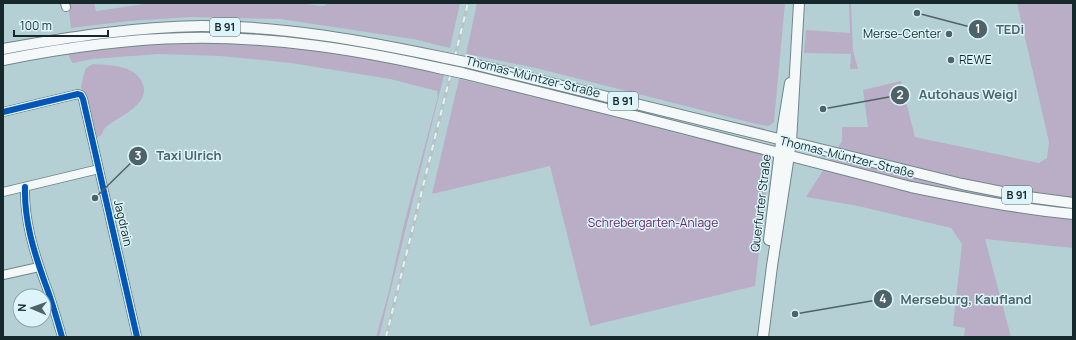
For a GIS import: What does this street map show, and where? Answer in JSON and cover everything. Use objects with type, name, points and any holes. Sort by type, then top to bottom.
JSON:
[{"type":"main road","name":"Querfurter Straße","points":[[758,337],[785,154],[792,142],[799,3]]},
{"type":"main road","name":"Thomas-Müntzer-Straße","points":[[3,49],[89,34],[168,27],[222,27],[328,36],[378,44],[465,62],[994,191],[1073,203]]},
{"type":"main road","name":"Thomas-Müntzer-Straße","points":[[3,60],[109,43],[159,39],[214,38],[292,42],[328,47],[393,58],[462,73],[912,187],[953,196],[1073,214]]},
{"type":"main road","name":"Querfurter Straße","points":[[763,337],[785,154],[781,140],[796,49]]},
{"type":"street","name":"Jagdrain","points":[[3,112],[78,94],[81,95],[137,337]]},
{"type":"street","points":[[3,192],[99,169]]},
{"type":"street","points":[[25,187],[24,202],[26,221],[31,243],[62,337]]},
{"type":"street","points":[[3,275],[38,267]]},
{"type":"green space","points":[[68,3],[94,3],[96,11],[151,3],[299,3],[322,6],[326,5],[327,3],[460,3],[450,48],[413,39],[280,19],[191,17],[129,21],[71,28]]},
{"type":"green space","points":[[477,3],[785,3],[774,122],[769,126],[756,124],[536,68],[466,54]]},
{"type":"green space","points":[[849,3],[851,3],[853,50],[858,69],[850,69],[851,54],[804,53],[806,30],[850,33]]},
{"type":"green space","points":[[1017,3],[1073,3],[1073,248],[985,239],[1011,337],[964,337],[965,328],[953,326],[962,244],[951,228],[858,206],[806,197],[842,141],[842,127],[868,127],[863,90],[901,81],[915,137],[1039,163],[1047,158],[1049,142]]},
{"type":"green space","points":[[198,42],[261,43],[380,58],[444,75],[379,337],[376,337],[438,96],[437,91],[390,79],[291,63],[220,56],[159,54],[92,59],[73,63],[68,53],[146,44]]},
{"type":"green space","points":[[480,59],[692,113],[764,128],[765,130],[757,129],[555,80]]},
{"type":"green space","points":[[93,64],[122,67],[129,70],[140,78],[144,87],[142,98],[137,105],[129,112],[109,124],[101,135],[95,139],[87,96],[81,88],[86,68]]},
{"type":"green space","points":[[470,65],[674,119],[615,106],[469,68]]},
{"type":"green space","name":"Schrebergarten-Anlage","points":[[459,79],[607,113],[679,134],[763,154],[762,159],[767,165],[762,165],[767,183],[755,286],[590,326],[550,166],[432,194]]},
{"type":"railway","points":[[386,337],[468,3]]},
{"type":"cycle path","points":[[3,112],[78,94],[81,95],[137,337]]},
{"type":"cycle path","points":[[25,187],[26,212],[30,236],[62,337]]},
{"type":"place","name":"TEDi","points":[[917,13]]},
{"type":"place","name":"Merse-Center","points":[[949,34]]},
{"type":"place","name":"REWE","points":[[951,60]]},
{"type":"place","name":"Autohaus Weigl","points":[[823,109]]},
{"type":"place","name":"Taxi Ulrich","points":[[95,198]]},
{"type":"place","name":"Merseburg, Kaufland","points":[[795,314]]}]
